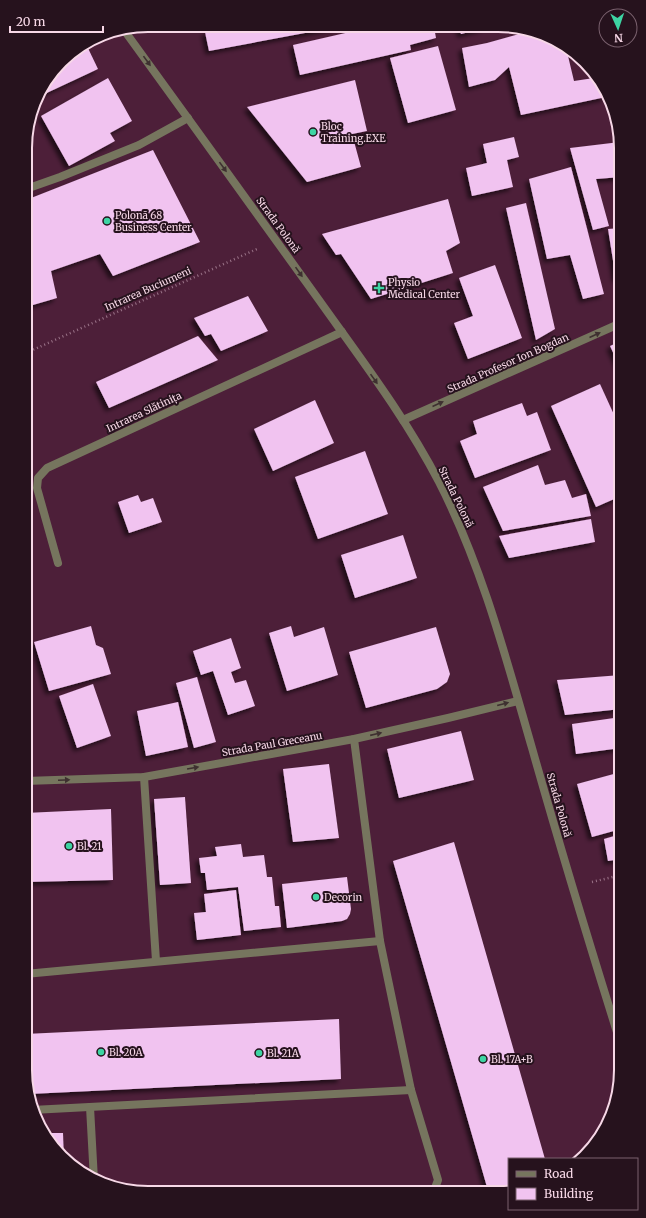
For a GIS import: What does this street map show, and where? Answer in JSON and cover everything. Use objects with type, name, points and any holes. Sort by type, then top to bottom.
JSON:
[{"type":"street","name":"Strada Polonă","points":[[127,34],[342,332],[403,420],[439,482],[468,544],[485,593],[518,700],[572,887],[614,1022]]},
{"type":"street","points":[[32,187],[139,145],[188,118]]},
{"type":"street","name":"Strada Profesor Ion Bogdan","points":[[403,420],[614,326]]},
{"type":"street","name":"Intrarea Slătinița","points":[[58,562],[38,488],[38,478],[47,468],[342,332]]},
{"type":"street","name":"Strada Paul Greceanu","points":[[32,781],[144,776],[354,739],[454,717],[518,700]]},
{"type":"street","points":[[354,739],[380,941],[411,1090],[438,1180],[436,1186]]},
{"type":"street","points":[[144,776],[156,961]]},
{"type":"street","points":[[32,973],[380,941]]},
{"type":"street","points":[[39,1110],[411,1090]]},
{"type":"street","points":[[90,1107],[94,1172]]},
{"type":"path","name":"Intrarea Buciumeni","points":[[32,350],[277,240]]},
{"type":"path","points":[[572,887],[614,877]]},
{"type":"building","points":[[205,32],[310,32],[209,51]]},
{"type":"building","points":[[350,32],[435,32],[436,38],[410,45],[411,50],[300,75],[293,45]]},
{"type":"building","points":[[519,34],[549,44],[568,57],[574,81],[590,79],[602,98],[521,115],[509,67],[495,80],[469,87],[462,48]]},
{"type":"building","points":[[438,46],[456,110],[408,123],[390,58]]},
{"type":"building","points":[[88,49],[98,69],[46,93],[61,72],[72,61]]},
{"type":"building","points":[[108,78],[132,121],[110,133],[115,141],[69,166],[41,116]]},
{"type":"building","name":"Bloc Training.EXE","points":[[355,80],[367,131],[352,134],[361,167],[307,182],[247,107]]},
{"type":"building","points":[[514,137],[519,157],[507,160],[513,187],[472,196],[466,168],[487,163],[483,144]]},
{"type":"building","points":[[614,143],[614,178],[596,179],[609,226],[593,230],[570,148]]},
{"type":"building","name":"Polonă 68 Business Center","points":[[153,150],[200,242],[113,276],[100,254],[51,271],[57,298],[32,305],[32,198]]},
{"type":"building","points":[[571,167],[604,294],[583,299],[570,255],[547,259],[529,179]]},
{"type":"building","points":[[448,199],[460,243],[446,251],[453,273],[371,299],[341,254],[336,255],[322,234]]},
{"type":"building","points":[[526,203],[555,329],[536,340],[506,208]]},
{"type":"building","points":[[608,229],[614,229],[614,266]]},
{"type":"building","points":[[495,265],[522,338],[468,359],[454,323],[473,316],[459,278]]},
{"type":"building","points":[[248,296],[268,331],[221,351],[211,334],[205,336],[194,318]]},
{"type":"building","points":[[198,336],[218,360],[109,408],[96,382]]},
{"type":"building","points":[[614,344],[614,354],[610,346]]},
{"type":"building","points":[[600,384],[614,415],[614,499],[596,507],[551,406]]},
{"type":"building","points":[[315,400],[334,443],[273,471],[254,429]]},
{"type":"building","points":[[522,403],[527,416],[537,412],[551,450],[475,478],[460,441],[477,434],[473,421]]},
{"type":"building","points":[[365,451],[388,514],[318,539],[295,477]]},
{"type":"building","points":[[538,465],[545,485],[565,480],[572,498],[586,494],[591,516],[503,531],[483,487]]},
{"type":"building","points":[[138,495],[141,502],[153,498],[162,522],[129,533],[118,502]]},
{"type":"building","points":[[591,519],[595,542],[509,558],[499,536]]},
{"type":"building","points":[[403,535],[417,578],[355,598],[341,555]]},
{"type":"building","points":[[91,626],[96,645],[103,648],[111,674],[49,691],[34,642]]},
{"type":"building","points":[[291,626],[294,637],[324,627],[338,675],[287,691],[269,633]]},
{"type":"building","points":[[436,627],[450,674],[447,682],[437,689],[366,708],[349,652]]},
{"type":"building","points":[[231,638],[241,668],[231,672],[235,683],[246,680],[255,706],[228,715],[213,671],[201,675],[193,651]]},
{"type":"building","points":[[614,676],[614,710],[565,715],[557,680]]},
{"type":"building","points":[[197,677],[216,742],[194,748],[176,683]]},
{"type":"building","points":[[93,684],[111,736],[77,748],[59,696]]},
{"type":"building","points":[[178,702],[188,747],[146,756],[137,711]]},
{"type":"building","points":[[614,718],[614,749],[576,754],[572,724]]},
{"type":"building","points":[[461,731],[474,780],[399,798],[387,749]]},
{"type":"building","points":[[329,764],[339,838],[293,842],[283,769]]},
{"type":"building","points":[[614,774],[614,831],[592,837],[577,784]]},
{"type":"building","points":[[185,797],[191,883],[160,885],[154,799]]},
{"type":"building","name":"Bl. 21","points":[[111,809],[113,880],[32,882],[32,813]]},
{"type":"building","points":[[614,836],[614,860],[608,861],[604,839]]},
{"type":"building","name":"Bl. 17A+B","points":[[454,842],[545,1158],[508,1158],[508,1185],[487,1186],[393,861]]},
{"type":"building","points":[[241,844],[243,857],[264,855],[267,877],[272,877],[275,906],[279,906],[281,927],[244,931],[238,887],[207,890],[205,873],[201,873],[199,858],[217,856],[215,847]]},
{"type":"building","name":"Decorin","points":[[347,877],[351,909],[347,919],[342,921],[287,928],[282,884]]},
{"type":"building","points":[[236,890],[241,935],[197,940],[194,913],[206,912],[204,894]]},
{"type":"building","points":[[339,1019],[341,1079],[35,1094],[32,1070],[32,1034]]},
{"type":"building","points":[[51,1133],[63,1133],[64,1149]]},
{"type":"place","name":"Bloc Training.EXE","points":[[313,132]]},
{"type":"place","name":"Polonă 68 Business Center","points":[[107,221]]},
{"type":"place","name":"Physio Medical Center","points":[[379,288]]},
{"type":"place","name":"Bl. 21","points":[[69,846]]},
{"type":"place","name":"Decorin","points":[[316,897]]},
{"type":"place","name":"Bl. 20A","points":[[101,1052]]},
{"type":"place","name":"Bl. 21A","points":[[259,1053]]},
{"type":"place","name":"Bl. 17A+B","points":[[483,1059]]}]
